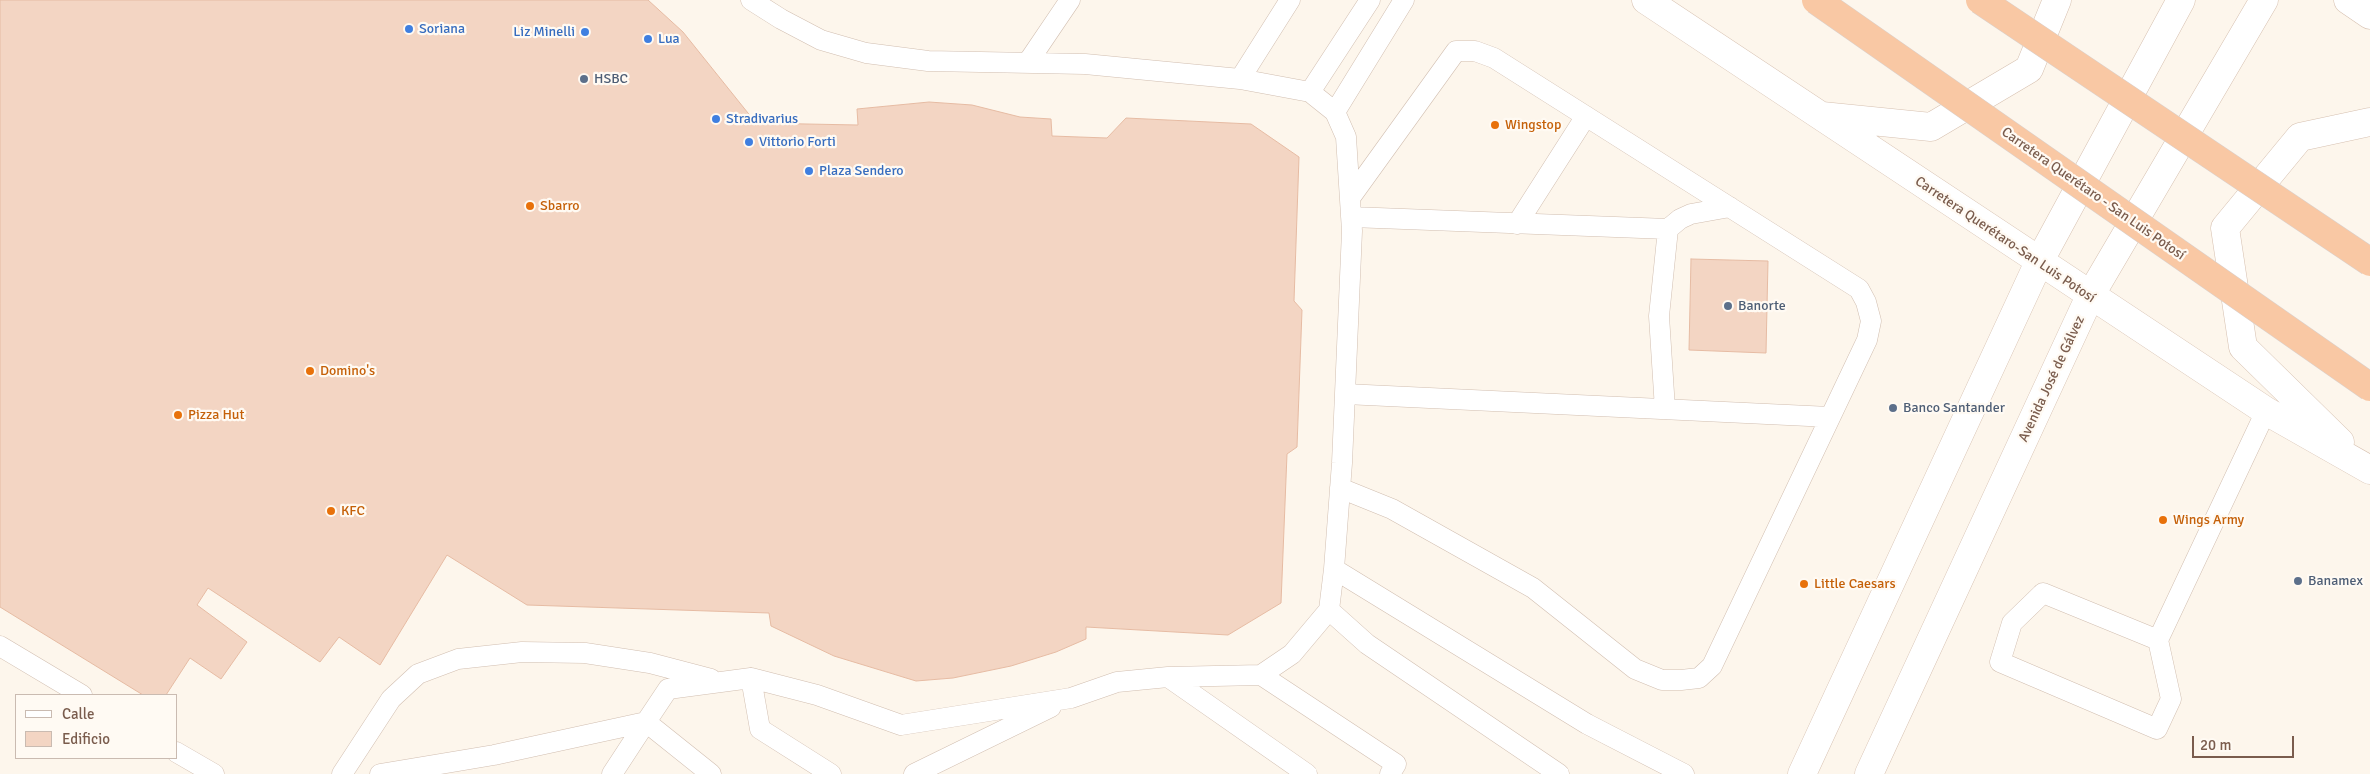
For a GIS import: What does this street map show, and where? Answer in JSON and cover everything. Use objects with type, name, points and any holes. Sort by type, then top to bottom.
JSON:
[{"type":"highway","name":"Carretera Querétaro - San Luis Potosí","points":[[1816,0],[2370,388]]},
{"type":"highway","points":[[1980,0],[2370,262]]},
{"type":"main road","name":"Carretera Querétaro-San Luis Potosí","points":[[1646,0],[2266,411],[2368,469]]},
{"type":"main road","points":[[1818,115],[1931,127],[2029,69],[2057,0]]},
{"type":"main road","points":[[1802,774],[2039,262],[2181,0]]},
{"type":"main road","name":"Avenida José de Gálvez","points":[[1869,774],[2090,296],[2264,0]]},
{"type":"main road","points":[[2348,0],[2370,15]]},
{"type":"main road","points":[[2368,469],[2243,347],[2225,228],[2300,137],[2370,122]]},
{"type":"lane","points":[[751,0],[781,19],[821,40],[866,53],[928,61],[1085,64],[1240,79],[1310,92],[1335,112],[1346,137],[1351,218],[1345,394],[1334,570],[1329,610],[1292,654],[1261,675],[1168,677],[1118,682],[1071,698],[914,774]]},
{"type":"lane","points":[[1028,62],[1070,0]]},
{"type":"lane","points":[[1240,79],[1290,0]]},
{"type":"lane","points":[[1310,92],[1370,0]]},
{"type":"lane","points":[[1335,112],[1404,0]]},
{"type":"lane","points":[[1340,488],[1392,509],[1533,588],[1636,670],[1662,680],[1699,678],[1712,666],[1867,340],[1871,321],[1866,302],[1859,289],[1494,58],[1475,51],[1456,52],[1350,198]]},
{"type":"lane","points":[[1517,224],[1586,116]]},
{"type":"lane","points":[[1665,409],[1659,316],[1668,229],[1680,218],[1691,214],[1730,207]]},
{"type":"lane","points":[[1351,218],[1668,229]]},
{"type":"lane","points":[[1345,394],[1830,417]]},
{"type":"lane","points":[[2158,640],[2043,593],[2012,623],[2000,662],[2156,729],[2171,699],[2158,640],[2266,411]]},
{"type":"lane","points":[[1334,570],[1587,724],[1684,774]]},
{"type":"lane","points":[[1329,610],[1367,644],[1559,774]]},
{"type":"lane","points":[[0,646],[80,694]]},
{"type":"lane","points":[[342,774],[391,699],[418,674],[458,659],[522,652],[585,653],[650,663],[723,682]]},
{"type":"lane","points":[[1261,675],[1396,764],[1390,774]]},
{"type":"lane","points":[[1168,677],[1308,774]]},
{"type":"lane","points":[[612,774],[668,689],[751,678],[817,695],[901,725],[1071,698]]},
{"type":"lane","points":[[751,678],[760,728],[831,774]]},
{"type":"lane","points":[[380,774],[494,756],[646,722]]},
{"type":"lane","points":[[646,722],[711,774]]},
{"type":"lane","points":[[178,753],[214,774]]},
{"type":"building","points":[[0,0],[648,0],[683,32],[756,123],[858,125],[857,109],[929,102],[972,105],[1020,117],[1051,119],[1052,136],[1107,138],[1126,118],[1251,124],[1299,157],[1294,301],[1302,310],[1297,447],[1287,454],[1281,603],[1228,635],[1086,627],[1086,639],[1056,652],[1011,666],[953,678],[916,681],[834,656],[771,626],[769,613],[527,605],[447,555],[380,665],[339,637],[320,662],[208,588],[197,605],[247,642],[221,679],[190,658],[167,694],[141,694],[0,607]]},
{"type":"building","name":"Banorte","points":[[1691,259],[1768,261],[1766,353],[1689,350]]},
{"type":"place","name":"Soriana","points":[[409,29]]},
{"type":"place","name":"Liz Minelli","points":[[585,32]]},
{"type":"place","name":"Lua","points":[[648,39]]},
{"type":"place","name":"HSBC","points":[[584,79]]},
{"type":"place","name":"Stradivarius","points":[[716,119]]},
{"type":"place","name":"Wingstop","points":[[1495,125]]},
{"type":"place","name":"Vittorio Forti","points":[[749,142]]},
{"type":"place","name":"Plaza Sendero","points":[[809,171]]},
{"type":"place","name":"Sbarro","points":[[530,206]]},
{"type":"place","name":"Banorte","points":[[1728,306]]},
{"type":"place","name":"Domino's","points":[[310,371]]},
{"type":"place","name":"Banco Santander","points":[[1893,408]]},
{"type":"place","name":"Pizza Hut","points":[[178,415]]},
{"type":"place","name":"KFC","points":[[331,511]]},
{"type":"place","name":"Wings Army","points":[[2163,520]]},
{"type":"place","name":"Banamex","points":[[2298,581]]},
{"type":"place","name":"Little Caesars","points":[[1804,584]]}]
